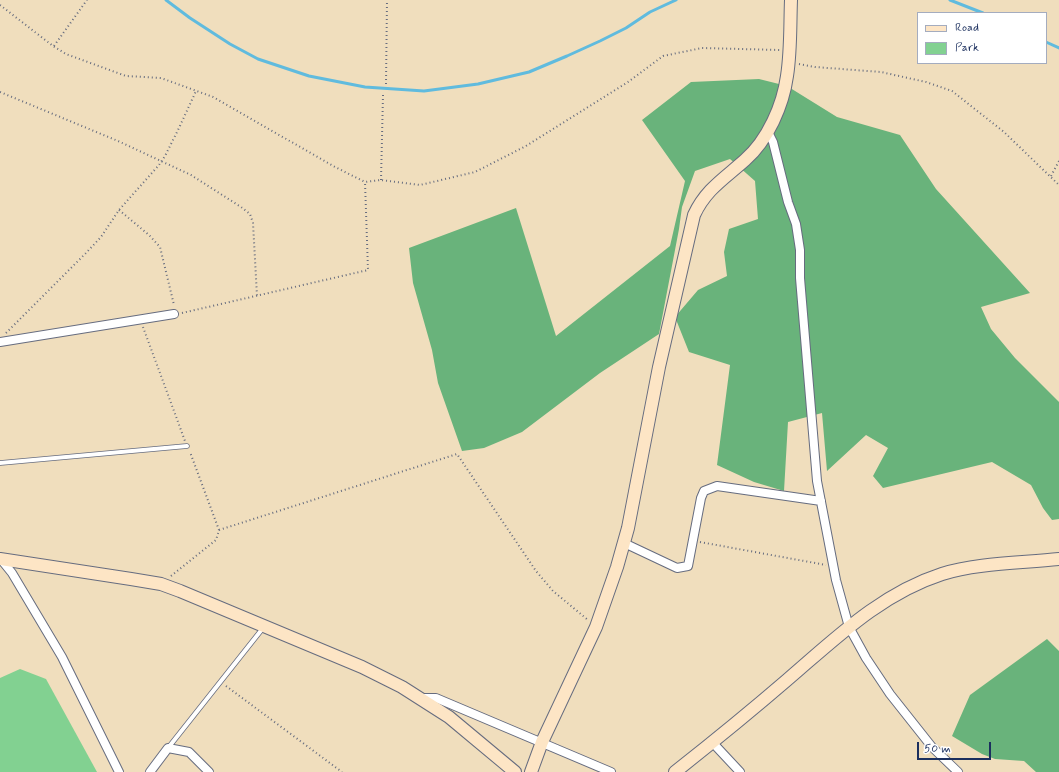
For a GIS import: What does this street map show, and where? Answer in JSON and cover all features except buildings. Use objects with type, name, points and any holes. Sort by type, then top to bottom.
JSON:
[{"type":"street","points":[[531,772],[542,742],[596,627],[617,567],[628,528],[659,367],[694,215],[700,203],[714,186],[746,160],[762,142],[768,132],[784,92],[787,77],[791,0]]},
{"type":"street","points":[[768,132],[774,142],[788,202],[796,224],[800,250],[800,278],[817,481],[833,566],[849,627],[866,658],[890,694],[932,747],[958,772]]},
{"type":"street","points":[[0,342],[174,314]]},
{"type":"street","points":[[624,543],[677,568],[688,566],[701,498],[704,491],[717,486],[821,501]]},
{"type":"street","points":[[0,559],[161,584],[180,591],[362,667],[420,698],[449,717],[516,772]]},
{"type":"street","points":[[0,559],[12,574],[62,657],[120,772]]},
{"type":"street","points":[[675,772],[849,627],[884,601],[902,591],[942,574],[972,568],[1059,559]]},
{"type":"street","points":[[420,698],[436,698],[611,772]]},
{"type":"street","points":[[712,742],[740,772]]},
{"type":"street","points":[[150,772],[168,748],[189,752],[209,772]]},
{"type":"lane","points":[[0,463],[187,446]]},
{"type":"lane","points":[[168,748],[264,626]]},
{"type":"path","points":[[53,46],[88,0]]},
{"type":"path","points":[[386,84],[387,0]]},
{"type":"path","points":[[0,5],[53,46],[66,54],[126,76],[161,78],[213,97],[335,167],[365,182],[382,180],[420,185],[475,172],[526,146],[628,82],[664,56],[702,48],[789,56],[795,64],[881,72],[926,82],[952,91],[1004,132],[1059,185]]},
{"type":"path","points":[[5,333],[86,253],[101,236],[119,210],[162,161],[196,91]]},
{"type":"path","points":[[0,92],[118,141],[191,175],[250,214],[253,224],[257,296]]},
{"type":"path","points":[[382,180],[383,94]]},
{"type":"path","points":[[1051,176],[1059,161]]},
{"type":"path","points":[[119,210],[160,247],[174,314],[368,270],[365,182]]},
{"type":"path","points":[[140,320],[219,530],[216,540],[161,584]]},
{"type":"path","points":[[219,530],[457,454],[540,576],[552,591],[596,627]]},
{"type":"path","points":[[693,540],[833,566]]},
{"type":"path","points":[[220,682],[342,772]]},
{"type":"green space","points":[[759,79],[787,86],[837,117],[900,135],[936,189],[1030,293],[981,307],[991,329],[1015,358],[1059,402],[1059,519],[1052,520],[1043,508],[1031,485],[992,462],[883,488],[873,476],[888,448],[866,435],[827,471],[822,413],[788,422],[784,491],[754,482],[717,465],[730,365],[689,352],[675,317],[698,290],[727,276],[724,252],[729,229],[758,219],[755,181],[730,159],[695,171],[682,207],[659,334],[600,373],[522,432],[484,448],[462,451],[438,383],[432,350],[413,283],[409,248],[516,208],[556,336],[670,246],[685,181],[642,120],[691,82]]},
{"type":"green space","points":[[1047,639],[1059,651],[1059,772],[1036,772],[1024,761],[995,759],[982,754],[952,736],[970,695]]},
{"type":"green space","points":[[20,669],[46,679],[97,772],[0,772],[0,678]]},
{"type":"waterway","points":[[166,0],[190,18],[230,44],[258,59],[309,76],[365,87],[424,91],[478,84],[529,72],[600,41],[626,28],[650,12],[676,0]]},
{"type":"waterway","points":[[950,0],[980,12]]},
{"type":"waterway","points":[[1047,42],[1059,48]]}]
